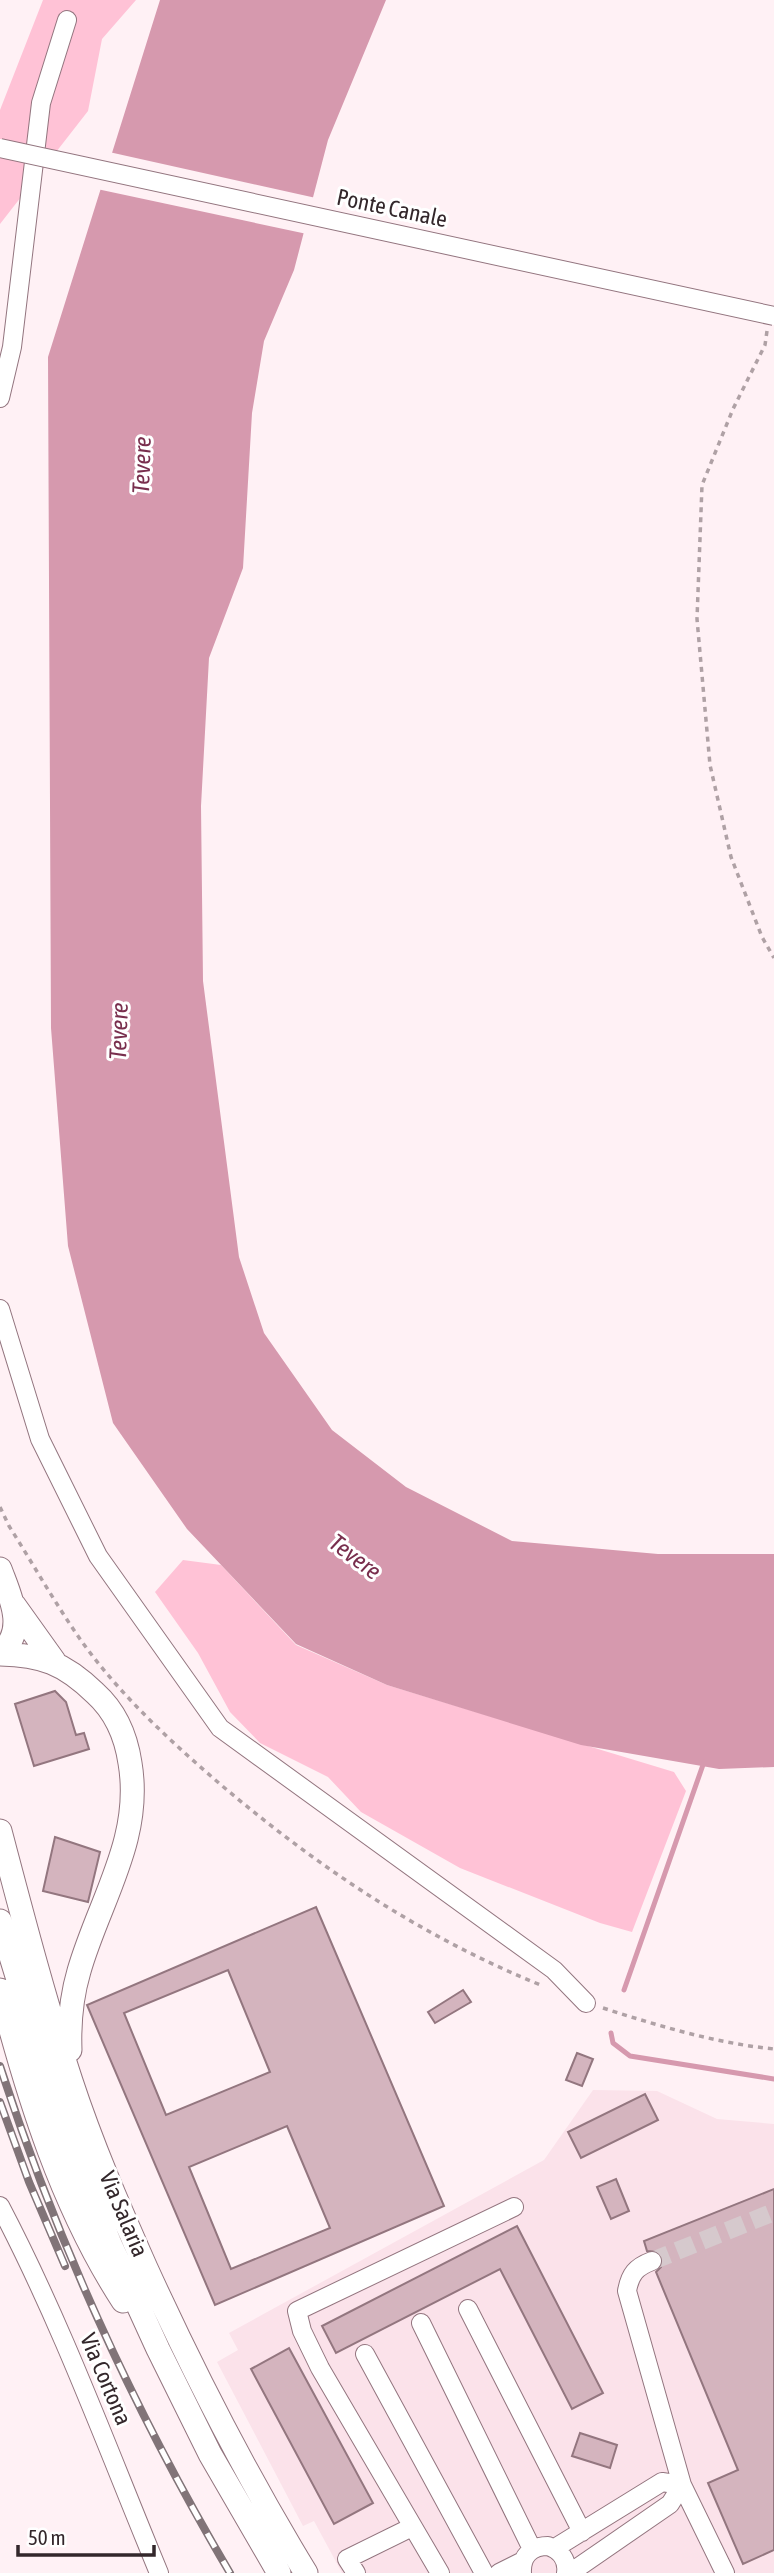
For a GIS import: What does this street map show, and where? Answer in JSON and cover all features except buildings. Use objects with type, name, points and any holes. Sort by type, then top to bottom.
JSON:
[{"type":"main road","points":[[0,1569],[14,1605],[54,1661],[89,1687],[112,1713],[128,1751],[133,1788],[131,1821],[126,1844],[84,1955],[74,1993],[69,2024],[71,2081]]},
{"type":"main road","points":[[0,1653],[12,1638],[14,1605]]},
{"type":"main road","points":[[0,1653],[54,1661]]},
{"type":"main road","name":"Via Salaria","points":[[0,1831],[71,2081],[120,2208],[170,2320],[256,2490],[306,2573]]},
{"type":"main road","name":"Via Salaria","points":[[0,1922],[66,2135],[92,2202],[158,2349],[211,2454],[279,2573]]},
{"type":"main road","points":[[0,1990],[32,2101],[60,2179],[89,2243],[117,2293],[158,2349]]},
{"type":"street","points":[[0,398],[12,347],[41,103],[67,20]]},
{"type":"street","name":"Ponte Canale","points":[[0,148],[772,318]]},
{"type":"street","points":[[0,1309],[40,1439],[98,1556],[220,1728],[554,1970],[586,2003]]},
{"type":"street","name":"Via Cortona","points":[[0,2206],[66,2346],[159,2573]]},
{"type":"street","points":[[434,2571],[412,2527],[320,2368],[302,2332],[297,2311],[514,2207]]},
{"type":"street","points":[[652,2261],[638,2266],[629,2278],[627,2291],[682,2485],[725,2573]]},
{"type":"street","points":[[468,2309],[582,2532]]},
{"type":"street","points":[[421,2323],[526,2561]]},
{"type":"street","points":[[365,2354],[484,2573]]},
{"type":"street","points":[[499,2573],[526,2561],[540,2546],[555,2548],[663,2482],[682,2485]]},
{"type":"street","points":[[555,2548],[565,2560],[568,2573],[670,2504],[682,2485]]},
{"type":"street","points":[[356,2573],[347,2559],[412,2527]]},
{"type":"path","points":[[772,318],[765,345],[733,409],[702,485],[697,619],[713,778],[731,857],[762,937],[774,958]]},
{"type":"shaded area","points":[[43,0],[136,0],[102,39],[88,111],[0,224],[0,110]]},
{"type":"shaded area","points":[[183,1560],[221,1565],[296,1645],[387,1685],[674,1772],[686,1791],[632,1932],[600,1923],[460,1868],[361,1812],[328,1777],[260,1743],[230,1712],[198,1653],[155,1592]]},
{"type":"shaded area","points":[[593,2090],[657,2091],[717,2119],[774,2124],[774,2573],[342,2573],[314,2521],[303,2526],[217,2362],[238,2350],[229,2333],[544,2160]]},
{"type":"water","name":"Tevere","points":[[160,0],[386,0],[328,140],[294,270],[264,341],[252,413],[243,568],[209,658],[201,806],[203,981],[239,1257],[264,1333],[332,1430],[406,1487],[512,1541],[658,1554],[774,1554],[774,1767],[719,1769],[581,1745],[387,1685],[296,1644],[187,1529],[113,1423],[68,1246],[51,1028],[48,357]]},
{"type":"pier","points":[[109,152],[316,198],[307,234],[97,189]]},
{"type":"waterway","points":[[624,1990],[704,1762]]},
{"type":"waterway","points":[[611,2033],[613,2043],[630,2056],[774,2079]]},
{"type":"tunnel","points":[[652,2261],[774,2212]]},
{"type":"railway","points":[[0,2066],[47,2197],[101,2326],[162,2451],[230,2573]]},
{"type":"railway","points":[[0,2102],[29,2182],[65,2266]]}]
